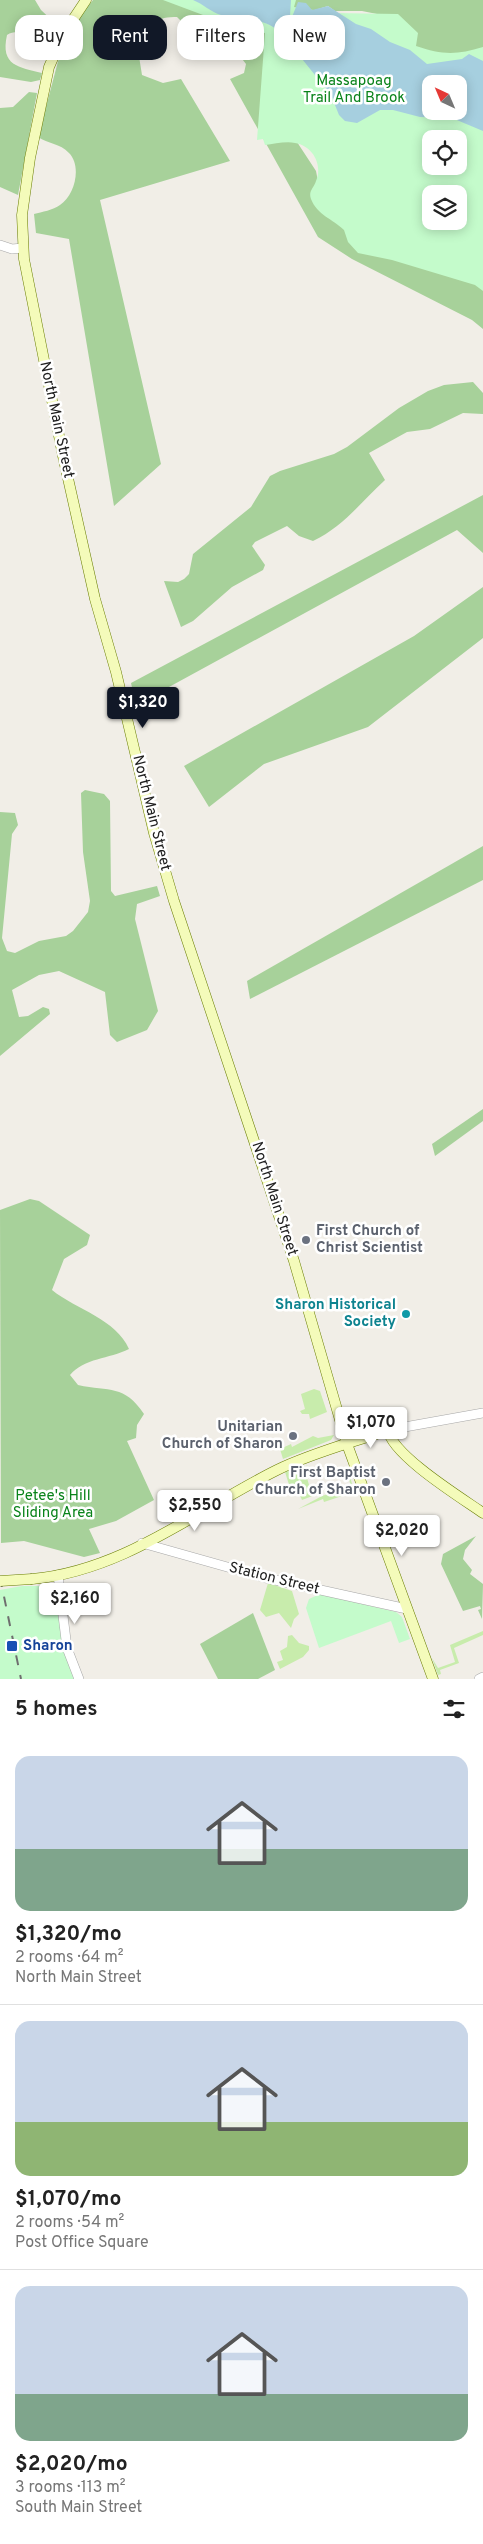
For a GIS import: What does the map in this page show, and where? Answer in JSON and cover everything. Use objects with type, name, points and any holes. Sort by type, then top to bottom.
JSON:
[{"type":"main road","name":"North Main Street","points":[[86,0],[64,33],[48,67],[30,158],[22,215],[23,248],[80,534],[116,672],[154,833],[191,953],[299,1278],[347,1444],[433,1679]]},
{"type":"main road","points":[[0,1581],[58,1575],[89,1566],[176,1528],[278,1469],[388,1430],[392,1443],[404,1454],[483,1513]]},
{"type":"street","points":[[0,246],[12,249],[23,248]]},
{"type":"street","points":[[388,1430],[410,1424],[483,1413]]},
{"type":"street","name":"Station Street","points":[[142,1543],[272,1580],[407,1609]]},
{"type":"street","points":[[58,1575],[67,1648],[79,1679]]},
{"type":"street","points":[[479,1679],[483,1677]]},
{"type":"green space","points":[[0,0],[35,0],[46,15],[15,15],[15,32],[7,35],[6,53],[9,59],[19,67],[42,73],[40,80],[31,82],[0,77]]},
{"type":"green space","points":[[93,0],[193,0],[242,15],[177,15],[177,17],[167,17],[167,15],[93,15],[93,60],[140,60],[142,75],[163,83],[181,79],[230,161],[100,200],[161,464],[114,506],[69,239],[36,233],[34,214],[51,210],[60,205],[70,194],[75,180],[75,165],[69,153],[62,147],[38,137],[58,60],[83,60],[83,15],[81,15]]},
{"type":"green space","name":"Massapoag Trail And Brook","points":[[163,0],[296,0],[294,7],[333,13],[398,14],[418,33],[416,46],[450,53],[483,47],[483,291],[475,285],[392,260],[358,253],[348,242],[344,230],[321,213],[311,199],[310,196],[318,175],[318,169],[315,157],[311,152],[307,148],[295,143],[284,142],[265,145],[263,139],[257,140],[265,33],[264,15],[203,15]]},
{"type":"green space","points":[[291,0],[483,0],[483,61],[427,64],[387,16],[362,11],[335,11],[328,6],[299,15],[292,15]]},
{"type":"green space","points":[[265,22],[297,142],[316,171],[321,197],[483,274],[483,329],[472,320],[352,259],[318,237],[230,79],[244,73],[246,64],[243,60],[264,60]]},
{"type":"green space","points":[[29,92],[37,93],[18,195],[0,187],[0,108],[13,107]]},
{"type":"green space","points":[[473,382],[483,393],[483,414],[463,413],[430,429],[407,432],[369,453],[385,480],[351,514],[334,529],[313,541],[299,536],[287,526],[255,542],[252,546],[265,565],[263,570],[232,587],[193,621],[181,627],[164,581],[178,582],[184,579],[189,574],[193,554],[251,507],[270,476],[334,454],[347,447],[399,408],[428,391],[444,385]]},
{"type":"green space","points":[[483,495],[483,553],[457,530],[136,705],[131,683]]},
{"type":"green space","points":[[483,587],[483,638],[368,727],[264,764],[209,807],[184,766],[414,636]]},
{"type":"green space","points":[[85,790],[104,794],[110,801],[111,891],[115,896],[157,886],[160,896],[137,904],[135,919],[158,1011],[147,1030],[117,1042],[110,1035],[105,992],[59,971],[39,975],[12,990],[19,1017],[28,1016],[43,1007],[49,1009],[50,1014],[0,1056],[0,812],[15,813],[18,825],[12,834],[2,938],[7,951],[15,953],[39,941],[66,936],[73,931],[88,912],[90,901],[83,852],[81,793]]},
{"type":"green space","points":[[483,846],[483,880],[250,999],[247,981]]},
{"type":"green space","points":[[483,1109],[483,1121],[435,1156],[432,1144]]},
{"type":"green space","name":"Petee's Hill Sliding Area","points":[[30,1199],[39,1201],[90,1235],[87,1245],[64,1259],[52,1290],[106,1322],[123,1339],[129,1349],[82,1365],[70,1375],[78,1385],[123,1393],[137,1404],[144,1414],[137,1425],[136,1438],[127,1441],[154,1500],[116,1521],[89,1529],[100,1553],[84,1557],[24,1541],[1,1543],[0,1210]]},
{"type":"green space","points":[[314,1389],[320,1391],[327,1412],[310,1419],[309,1414],[302,1414],[300,1411],[305,1409],[301,1394]]},
{"type":"green space","points":[[334,1435],[331,1440],[283,1459],[280,1449],[291,1444],[292,1447],[313,1436],[318,1438]]},
{"type":"green space","points":[[309,1465],[304,1467],[309,1485],[315,1495],[302,1500],[297,1489],[291,1491],[285,1472]]},
{"type":"green space","points":[[350,1476],[354,1492],[324,1502],[323,1499],[298,1509],[322,1496],[334,1492],[335,1482],[340,1491],[351,1487],[349,1479],[345,1478]]},
{"type":"green space","points":[[476,1536],[465,1550],[463,1559],[472,1570],[470,1574],[483,1584],[482,1619],[478,1610],[481,1609],[480,1606],[463,1611],[441,1564],[443,1554]]},
{"type":"green space","points":[[268,1583],[292,1591],[299,1614],[294,1619],[291,1628],[279,1613],[266,1617],[260,1610]]},
{"type":"green space","points":[[22,1586],[54,1586],[65,1653],[76,1679],[0,1679],[0,1590]]},
{"type":"green space","points":[[320,1594],[396,1612],[402,1617],[410,1639],[399,1643],[391,1621],[319,1648],[306,1608],[309,1599]]},
{"type":"green space","points":[[253,1613],[275,1670],[258,1679],[218,1679],[200,1644]]},
{"type":"green space","points":[[483,1631],[483,1635],[454,1648],[459,1663],[440,1670],[441,1674],[438,1675],[432,1658],[438,1668],[455,1662],[450,1645]]},
{"type":"green space","points":[[292,1635],[299,1643],[309,1646],[309,1650],[303,1657],[280,1669],[277,1662],[283,1660],[280,1651],[287,1647],[288,1636]]},
{"type":"water","points":[[193,0],[291,0],[290,15],[274,15],[274,28],[264,23],[264,15],[221,15]]},
{"type":"water","points":[[298,2],[306,3],[312,10],[328,6],[342,15],[293,15]]},
{"type":"water","points":[[345,17],[356,24],[371,29],[390,42],[410,50],[427,64],[462,59],[469,54],[483,61],[483,131],[457,120],[468,120],[468,75],[422,75],[422,117],[393,110],[380,110],[357,123],[345,121],[339,115],[331,95],[303,60],[345,60]]},
{"type":"railway","points":[[0,1577],[21,1679]]},
{"type":"place","name":"First Church of Christ Scientist","points":[[306,1240]]},
{"type":"place","name":"Sharon Historical Society","points":[[406,1314]]},
{"type":"place","name":"Unitarian Church of Sharon","points":[[293,1436]]},
{"type":"place","name":"First Baptist Church of Sharon","points":[[386,1482]]},
{"type":"place","name":"Sharon","points":[[12,1646]]}]
